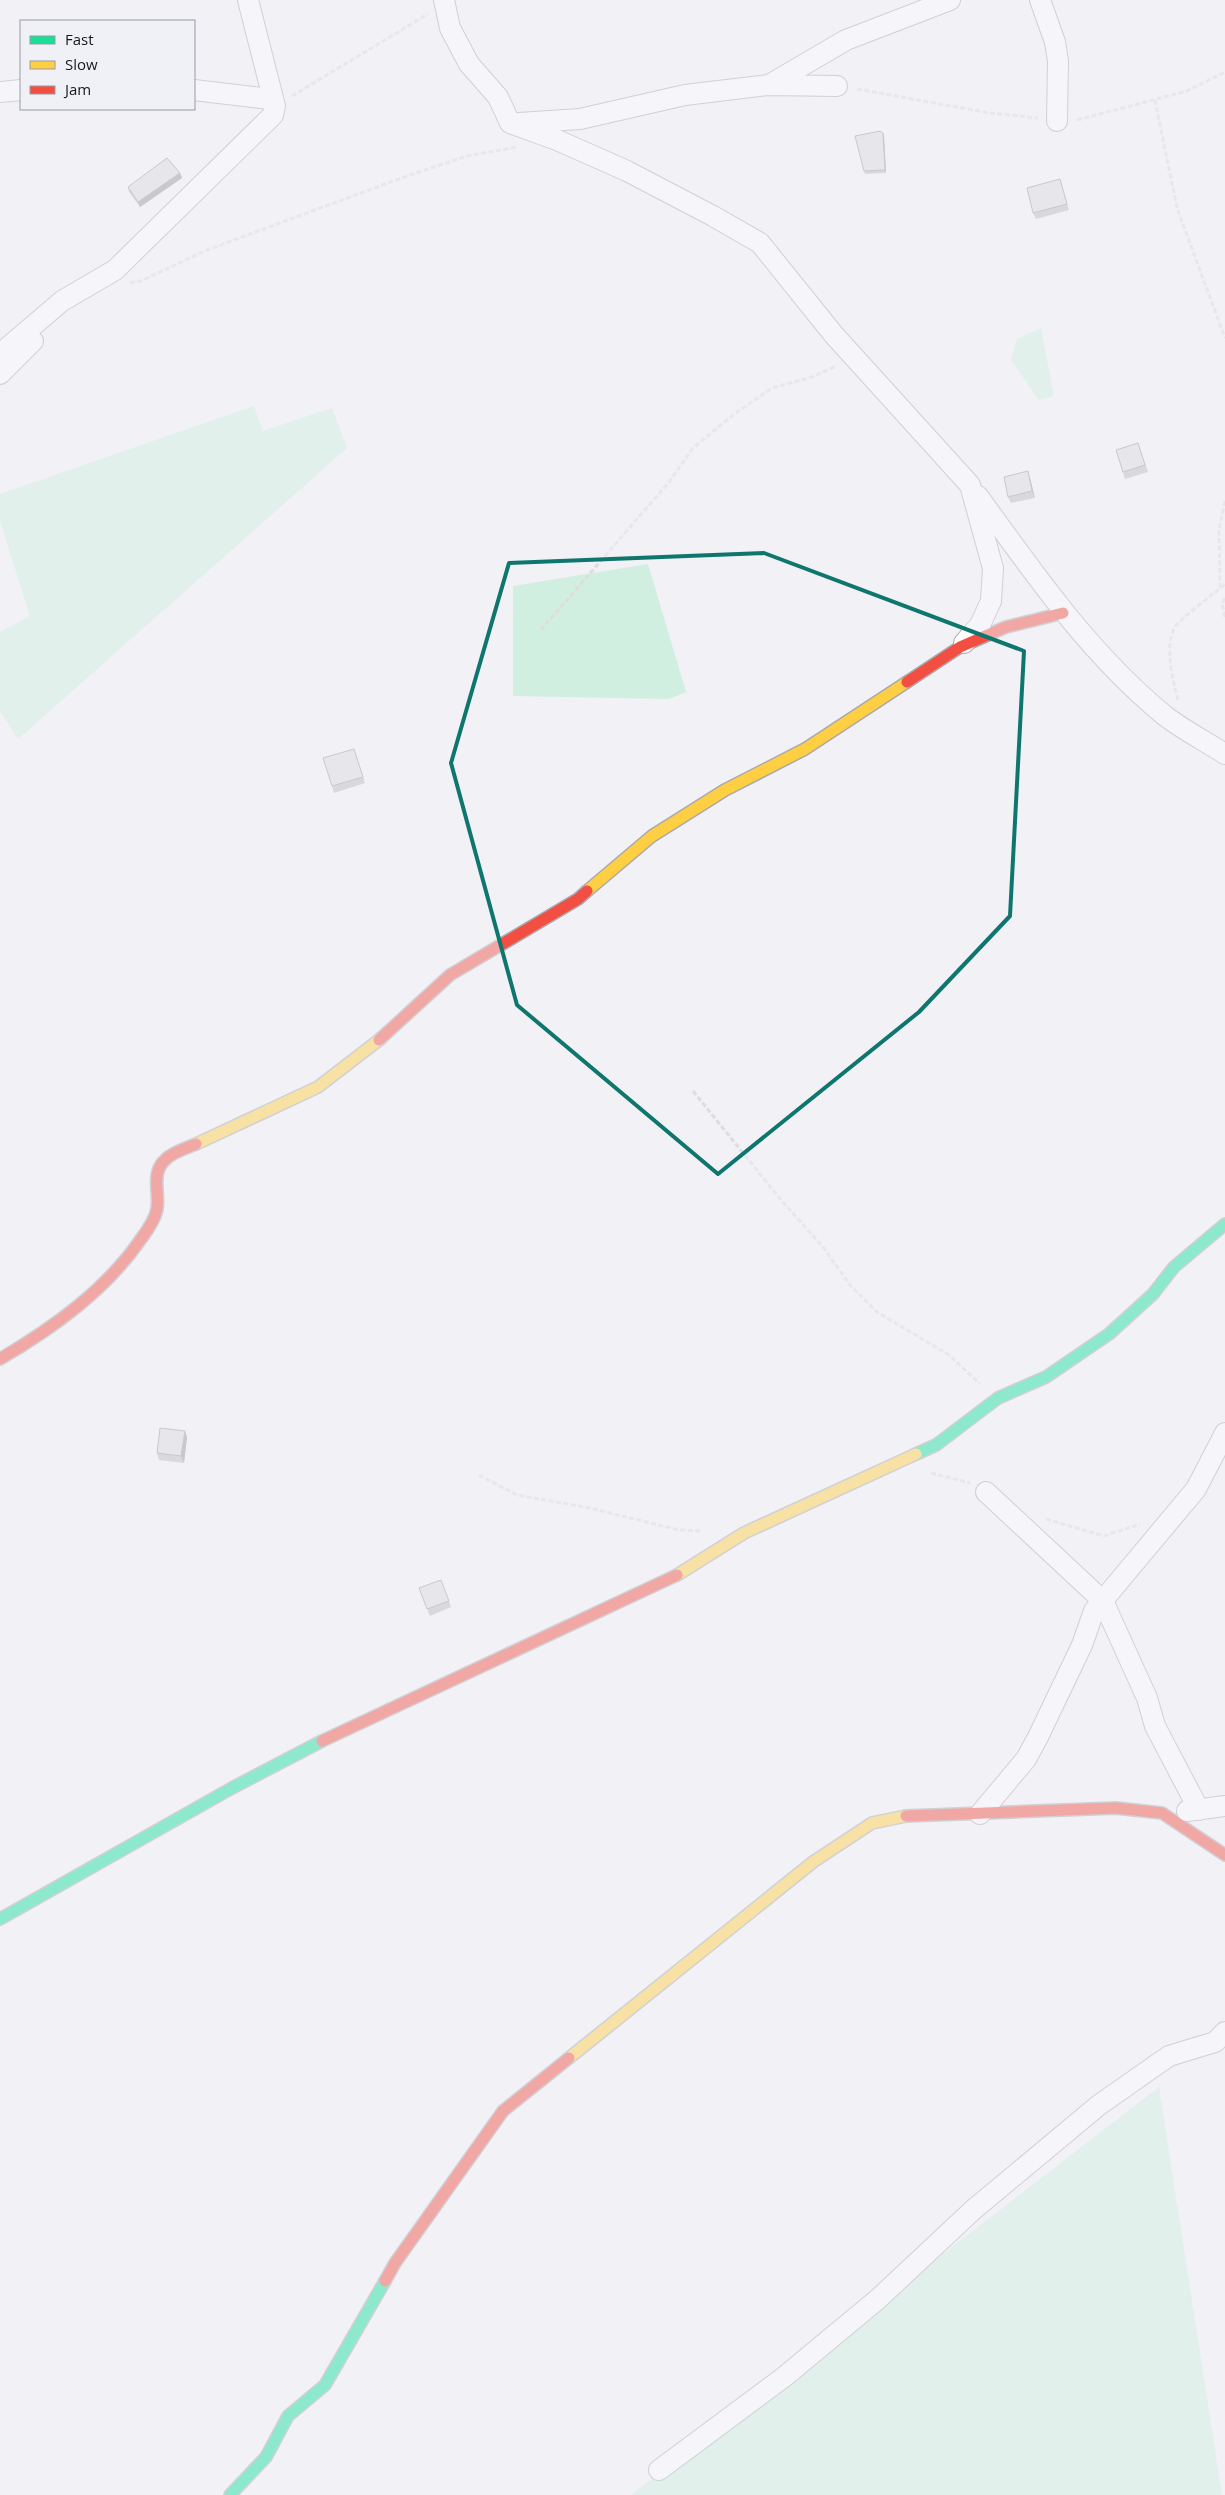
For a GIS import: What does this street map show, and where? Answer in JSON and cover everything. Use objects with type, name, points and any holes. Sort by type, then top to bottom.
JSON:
[{"type":"street","points":[[0,354],[62,301],[115,270],[273,114],[275,106],[248,0]]},
{"type":"street","points":[[768,85],[846,40],[950,0]]},
{"type":"street","points":[[1040,0],[1056,42],[1058,61],[1057,120]]},
{"type":"street","points":[[444,2],[450,28],[469,64],[498,98],[510,123],[557,140],[627,171],[760,243],[854,358],[970,485],[1063,613],[1097,653],[1165,716],[1225,754]]},
{"type":"street","points":[[510,123],[580,119],[684,95],[768,85],[837,86]]},
{"type":"street","points":[[0,92],[20,90]]},
{"type":"street","points":[[195,90],[270,99],[273,100],[275,106]]},
{"type":"street","points":[[0,374],[62,310],[62,301]]},
{"type":"street","points":[[960,647],[980,626],[991,601],[993,568],[970,485]]},
{"type":"street","points":[[0,1360],[36,1339],[94,1291],[140,1241],[156,1217],[158,1207],[157,1167],[166,1158],[318,1087],[389,1032],[450,974],[578,899],[652,836],[725,790],[805,749],[960,647],[1006,628],[1063,613]]},
{"type":"street","points":[[0,1919],[232,1788],[346,1729],[680,1573],[744,1533],[936,1445],[998,1398],[1046,1377],[1109,1334],[1153,1294],[1174,1267],[1225,1224]]},
{"type":"street","points":[[980,1814],[1026,1759],[1082,1645],[1094,1611],[1196,1489],[1225,1433]]},
{"type":"street","points":[[986,1492],[1103,1601],[1147,1698],[1155,1726],[1199,1810]]},
{"type":"street","points":[[230,2495],[266,2456],[288,2416],[325,2385],[395,2263],[503,2112],[813,1862],[872,1823],[889,1818],[922,1814],[980,1814],[1116,1808],[1162,1813],[1225,1806]]},
{"type":"street","points":[[1162,1813],[1225,1855]]},
{"type":"street","points":[[659,2470],[799,2365],[878,2299],[973,2210],[1099,2105],[1169,2056],[1215,2042],[1225,2032]]},
{"type":"path","points":[[275,106],[444,2]]},
{"type":"path","points":[[837,86],[990,113],[1057,120],[1083,120],[1187,91],[1225,72]]},
{"type":"path","points":[[1155,100],[1177,208],[1225,338]]},
{"type":"path","points":[[115,270],[127,283],[141,281],[207,250],[407,176],[467,156],[521,146]]},
{"type":"path","points":[[541,630],[669,482],[693,448],[733,415],[772,388],[812,377],[854,358]]},
{"type":"path","points":[[1220,588],[1219,530],[1225,501]]},
{"type":"path","points":[[1183,708],[1178,700],[1172,673],[1170,647],[1175,628],[1225,584]]},
{"type":"path","points":[[1225,598],[1222,604],[1225,618]]},
{"type":"path","points":[[693,1091],[781,1200],[823,1247],[850,1285],[877,1312],[949,1355],[976,1381],[998,1398]]},
{"type":"path","points":[[892,1464],[966,1481],[986,1492]]},
{"type":"path","points":[[479,1475],[517,1495],[590,1508],[679,1530],[706,1532]]},
{"type":"path","points":[[1043,1518],[1104,1536],[1143,1524]]},
{"type":"highlighted area","points":[[764,553],[1024,651],[1010,916],[919,1012],[718,1174],[517,1005],[451,763],[509,563]]},
{"type":"green space","points":[[1041,328],[1054,396],[1039,400],[1011,360],[1017,339]]},
{"type":"green space","points":[[254,406],[263,431],[332,408],[347,448],[18,739],[0,711],[0,632],[30,616],[0,521],[0,494]]},
{"type":"green space","points":[[648,564],[686,692],[669,699],[513,696],[513,586]]},
{"type":"green space","points":[[1159,2087],[1222,2495],[631,2495]]},
{"type":"building","points":[[880,131],[883,133],[885,170],[864,171],[855,136]]},
{"type":"building","points":[[167,158],[180,173],[138,202],[128,187]]},
{"type":"building","points":[[1060,179],[1067,204],[1033,213],[1027,188]]},
{"type":"building","points":[[1138,443],[1145,465],[1123,472],[1116,450]]},
{"type":"building","points":[[1028,471],[1032,491],[1008,497],[1004,477]]},
{"type":"building","points":[[354,749],[363,777],[332,786],[323,758]]},
{"type":"building","points":[[160,1428],[185,1431],[181,1456],[157,1453]]},
{"type":"building","points":[[441,1580],[449,1601],[427,1609],[419,1588]]},
{"type":"traffic: fast","points":[[916,1454],[936,1445],[998,1398],[1046,1377],[1109,1334],[1153,1294],[1174,1267],[1225,1224]]},
{"type":"traffic: fast","points":[[0,1919],[232,1788],[322,1741]]},
{"type":"traffic: fast","points":[[230,2495],[266,2457],[288,2416],[325,2385],[385,2281]]},
{"type":"traffic: slow","points":[[587,891],[652,836],[725,790],[805,749],[907,682]]},
{"type":"traffic: slow","points":[[196,1144],[318,1087],[379,1040]]},
{"type":"traffic: slow","points":[[677,1575],[744,1533],[916,1454]]},
{"type":"traffic: slow","points":[[569,2058],[813,1862],[872,1823],[906,1816]]},
{"type":"traffic: jam","points":[[907,682],[960,647],[1006,627],[1063,613]]},
{"type":"traffic: jam","points":[[379,1040],[450,975],[578,899],[587,891]]},
{"type":"traffic: jam","points":[[0,1359],[59,1321],[112,1275],[143,1236],[154,1217],[158,1203],[157,1176],[161,1164],[172,1154],[196,1144]]},
{"type":"traffic: jam","points":[[322,1741],[677,1575]]},
{"type":"traffic: jam","points":[[906,1816],[1116,1808],[1162,1813],[1225,1855]]},
{"type":"traffic: jam","points":[[385,2281],[395,2263],[503,2111],[569,2058]]}]
